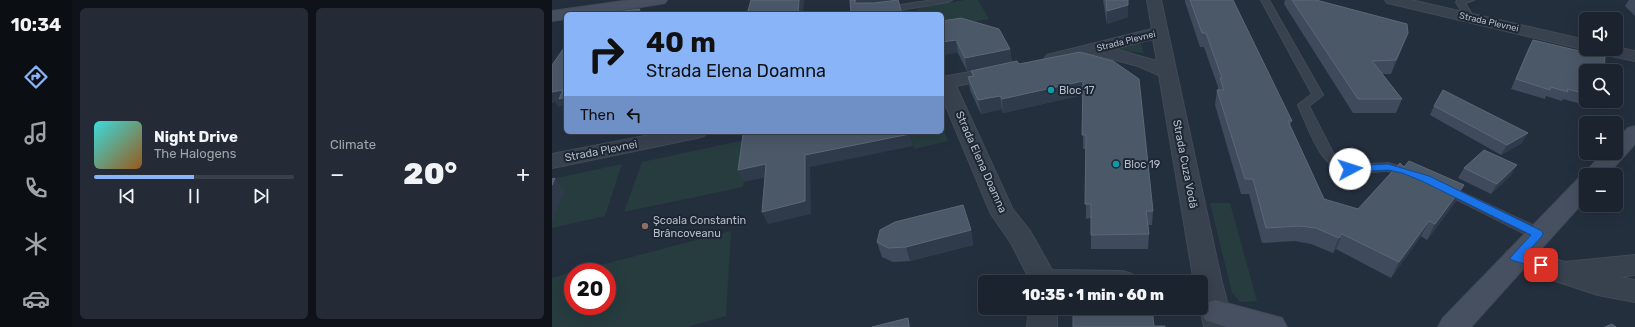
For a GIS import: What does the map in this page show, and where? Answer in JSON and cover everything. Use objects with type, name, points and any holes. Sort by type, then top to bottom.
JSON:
[{"type":"street","points":[[579,12],[660,0]]},
{"type":"street","name":"Strada Cuza Vodă","points":[[1154,0],[1161,32],[1203,275]]},
{"type":"street","name":"Strada Plevnei","points":[[1392,0],[1579,43]]},
{"type":"street","points":[[552,16],[564,14]]},
{"type":"street","name":"Strada Plevnei","points":[[1034,64],[1161,32]]},
{"type":"street","name":"Strada Plevnei","points":[[1091,49],[1126,56],[1168,72]]},
{"type":"street","points":[[1623,53],[1635,56]]},
{"type":"street","points":[[944,83],[1012,69]]},
{"type":"street","name":"Strada Elena Doamna","points":[[944,83],[1003,214],[1021,238],[1037,275]]},
{"type":"street","points":[[1623,145],[1635,132]]},
{"type":"street","name":"Strada Plevnei","points":[[552,161],[687,134]]},
{"type":"street","points":[[1601,168],[1609,160]]},
{"type":"street","points":[[1453,327],[1579,191]]},
{"type":"street","points":[[1516,258],[1598,284],[1635,291]]},
{"type":"street","points":[[1565,273],[1635,265]]},
{"type":"street","name":"Strada Cuza Vodă","points":[[1208,294],[1217,320]]},
{"type":"street","points":[[1042,327],[1043,315]]},
{"type":"street","points":[[1217,320],[1272,327]]},
{"type":"lane","points":[[874,12],[948,0]]},
{"type":"lane","points":[[1265,0],[1318,94],[1303,105],[1328,155],[1339,165],[1350,169],[1388,167],[1429,180],[1538,234]]},
{"type":"lane","points":[[1470,0],[1460,2],[1470,18]]},
{"type":"green space","points":[[965,0],[978,0],[989,19],[944,28],[944,12],[918,12],[917,8]]},
{"type":"green space","points":[[1138,43],[1141,44],[1144,53],[1121,51],[1120,48]]},
{"type":"green space","points":[[944,130],[948,141],[914,149],[910,134],[944,134]]},
{"type":"green space","points":[[773,134],[780,134],[744,182],[743,187],[624,212],[642,162]]},
{"type":"green space","points":[[622,164],[605,216],[552,228],[552,179]]},
{"type":"green space","points":[[1210,203],[1230,203],[1257,301],[1240,302],[1232,293]]},
{"type":"green space","points":[[731,231],[726,316],[688,327],[552,327],[552,278],[564,275],[564,315],[616,315],[616,263],[608,263]]},
{"type":"building","points":[[751,0],[799,0],[798,12],[748,12]]},
{"type":"building","points":[[850,0],[856,0],[854,3],[874,3],[898,0],[901,12],[851,12]]},
{"type":"building","points":[[1106,0],[1128,0],[1128,5],[1107,11]]},
{"type":"building","points":[[1190,0],[1233,0],[1292,121],[1288,121],[1324,199],[1358,209],[1400,163],[1404,167],[1409,161],[1464,185],[1435,224],[1429,221],[1399,262],[1342,234],[1339,238],[1316,228],[1300,226],[1266,228],[1253,179],[1245,179],[1217,90],[1224,90],[1220,78],[1222,78],[1206,33],[1202,33]]},
{"type":"building","points":[[1292,0],[1316,0],[1407,24],[1408,33],[1396,60],[1372,61],[1402,99],[1358,99]]},
{"type":"building","points":[[640,9],[638,12],[617,12]]},
{"type":"building","points":[[961,18],[999,29],[1010,49],[965,58],[956,40],[944,42],[944,21]]},
{"type":"building","points":[[1533,40],[1579,51],[1579,56],[1605,57],[1604,64],[1579,64],[1579,92],[1567,89],[1568,92],[1551,87],[1550,90],[1516,79]]},
{"type":"building","points":[[564,48],[564,98],[559,99],[563,90],[552,92],[552,65]]},
{"type":"building","points":[[1080,52],[1113,61],[1139,79],[1153,211],[1146,211],[1149,234],[1091,235],[1091,204],[1085,204],[1086,135],[1082,135],[1083,81],[1002,99],[1000,96],[978,100],[968,77],[974,76],[971,71],[1017,61],[1019,64]]},
{"type":"building","points":[[1443,90],[1528,133],[1507,145],[1434,106]]},
{"type":"building","points":[[910,134],[805,155],[805,201],[762,212],[766,164],[738,170],[743,135]]},
{"type":"building","points":[[1484,150],[1517,165],[1497,184],[1464,168]]},
{"type":"building","points":[[963,205],[971,230],[906,247],[888,248],[877,242],[880,230],[895,222]]},
{"type":"building","points":[[1073,315],[1153,315],[1154,326],[1165,326],[1165,327],[1073,327]]},
{"type":"building","points":[[908,318],[909,327],[872,327]]},
{"type":"building","points":[[1612,324],[1616,327],[1605,327]]},
{"type":"place","name":"Bloc 17","points":[[1051,90]]},
{"type":"place","name":"Bloc 19","points":[[1116,164]]},
{"type":"place","name":"Școala Constantin Brâncoveanu","points":[[645,226]]},
{"type":"route","points":[[1350,169],[1388,167],[1426,178],[1538,234],[1516,258],[1541,265]]}]
